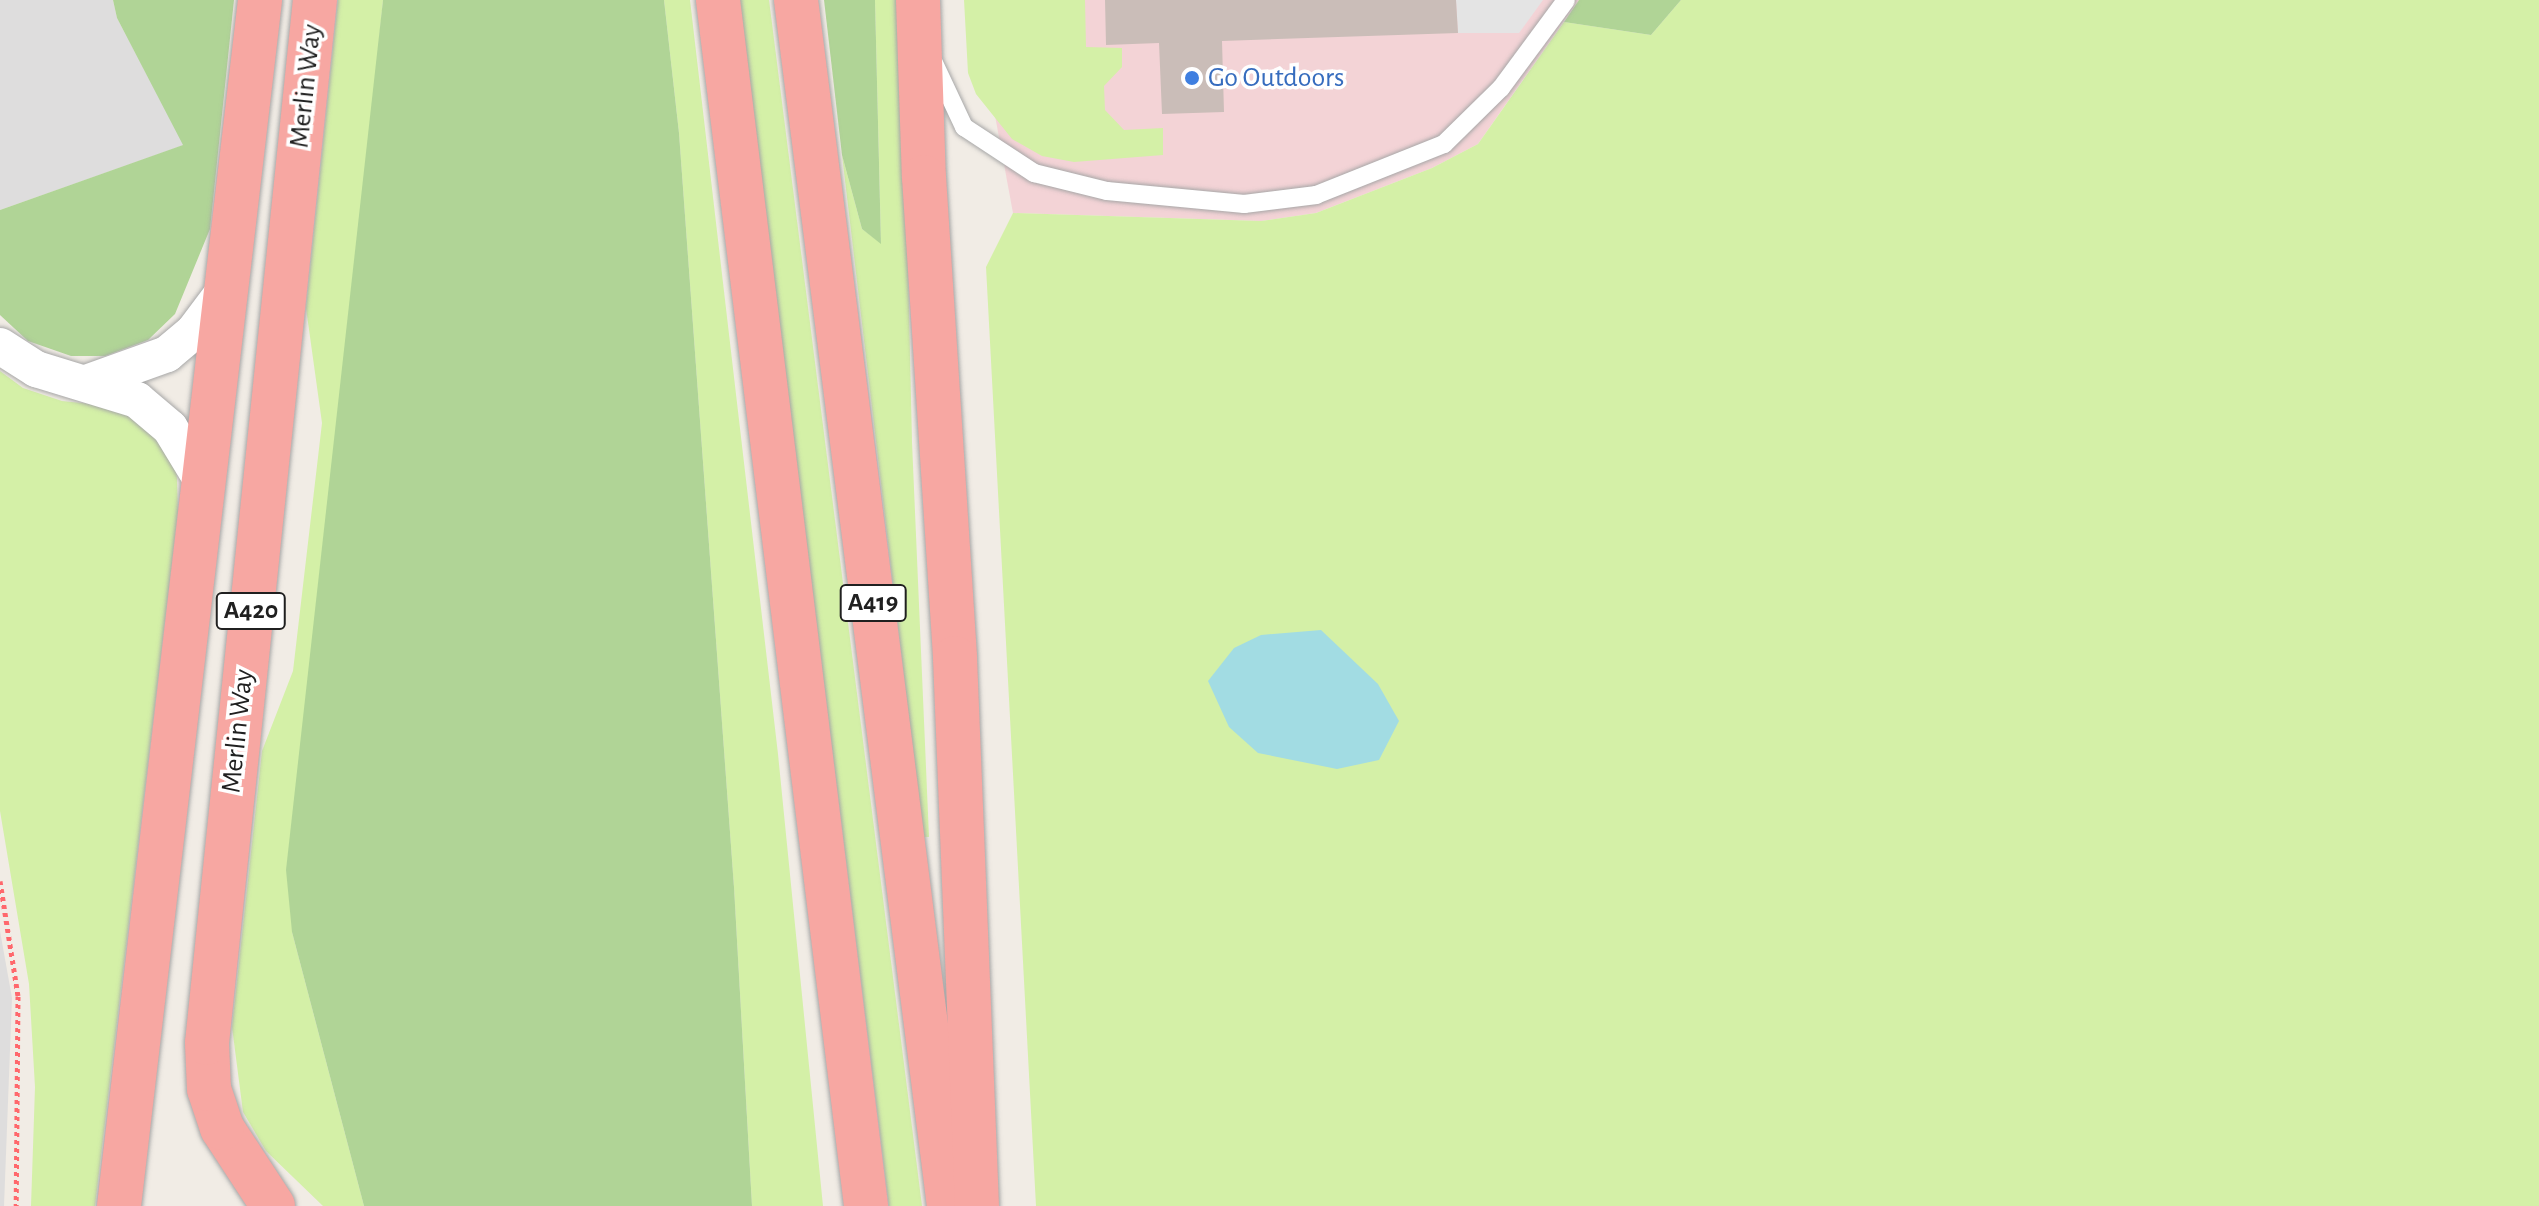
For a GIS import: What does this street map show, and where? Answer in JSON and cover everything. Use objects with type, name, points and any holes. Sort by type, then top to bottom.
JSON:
[{"type":"highway","name":"Merlin Way","points":[[119,1206],[260,0]]},
{"type":"highway","name":"Merlin Way","points":[[273,1206],[222,1128],[209,1089],[207,1043],[315,0]]},
{"type":"highway","points":[[718,0],[866,1206]]},
{"type":"highway","name":"A419","points":[[796,0],[949,1206]]},
{"type":"highway","points":[[918,11],[955,658],[977,1206]]},
{"type":"street","points":[[89,382],[167,354],[194,331],[227,287]]},
{"type":"street","points":[[0,346],[36,369],[120,392],[156,414],[204,484]]},
{"type":"lane","points":[[918,11],[953,110],[964,127],[997,153],[1034,173],[1107,191],[1244,204],[1316,195],[1444,144],[1501,88],[1566,0]]},
{"type":"path","points":[[0,881],[19,1010],[16,1206]]},
{"type":"shaded area","points":[[0,0],[113,0],[117,18],[184,145],[0,210]]},
{"type":"shaded area","points":[[1000,0],[1579,0],[1478,144],[1432,168],[1316,213],[1261,221],[1013,213],[991,94]]},
{"type":"shaded area","points":[[1456,0],[1543,0],[1519,33],[1458,33]]},
{"type":"shaded area","points":[[0,931],[12,998],[4,1206],[0,1206]]},
{"type":"green space","points":[[113,0],[234,0],[210,229],[175,314],[148,340],[105,356],[71,356],[28,341],[0,315],[0,210],[183,145],[117,18]]},
{"type":"green space","points":[[338,0],[383,0],[292,932],[364,1206],[323,1206],[266,1151],[243,1112],[232,1027],[262,751],[293,671],[322,423],[306,308]]},
{"type":"green space","points":[[383,0],[664,0],[679,133],[734,887],[752,1206],[364,1206],[292,932],[286,870]]},
{"type":"green space","points":[[664,0],[690,0],[778,754],[823,1206],[752,1206],[734,887],[679,133]]},
{"type":"green space","points":[[739,0],[769,0],[922,1206],[889,1206]]},
{"type":"green space","points":[[824,0],[875,0],[881,244],[862,229],[842,155]]},
{"type":"green space","points":[[875,0],[902,0],[912,442],[929,837],[923,837],[842,155],[862,229],[881,243]]},
{"type":"green space","points":[[964,0],[1085,0],[1086,47],[1122,48],[1122,67],[1104,86],[1105,110],[1124,130],[1163,128],[1163,155],[1074,162],[1042,156],[1012,139],[976,94],[968,73]]},
{"type":"green space","points":[[1579,0],[1681,0],[1651,35],[1564,22]]},
{"type":"green space","points":[[1681,0],[2539,0],[2539,1206],[1036,1206],[986,267],[1013,213],[1261,221],[1316,213],[1432,168],[1478,144],[1564,22],[1651,35]]},
{"type":"green space","points":[[0,371],[23,388],[62,401],[112,406],[144,421],[175,460],[178,512],[95,1206],[31,1206],[35,1087],[29,984],[0,811]]},
{"type":"water","points":[[1321,630],[1378,684],[1399,721],[1379,760],[1337,769],[1258,753],[1229,727],[1208,681],[1234,648],[1261,635]]},
{"type":"building","name":"Go Outdoors","points":[[1105,0],[1456,0],[1458,33],[1222,41],[1224,112],[1162,114],[1159,43],[1106,45]]},
{"type":"place","name":"Go Outdoors","points":[[1192,78]]}]
